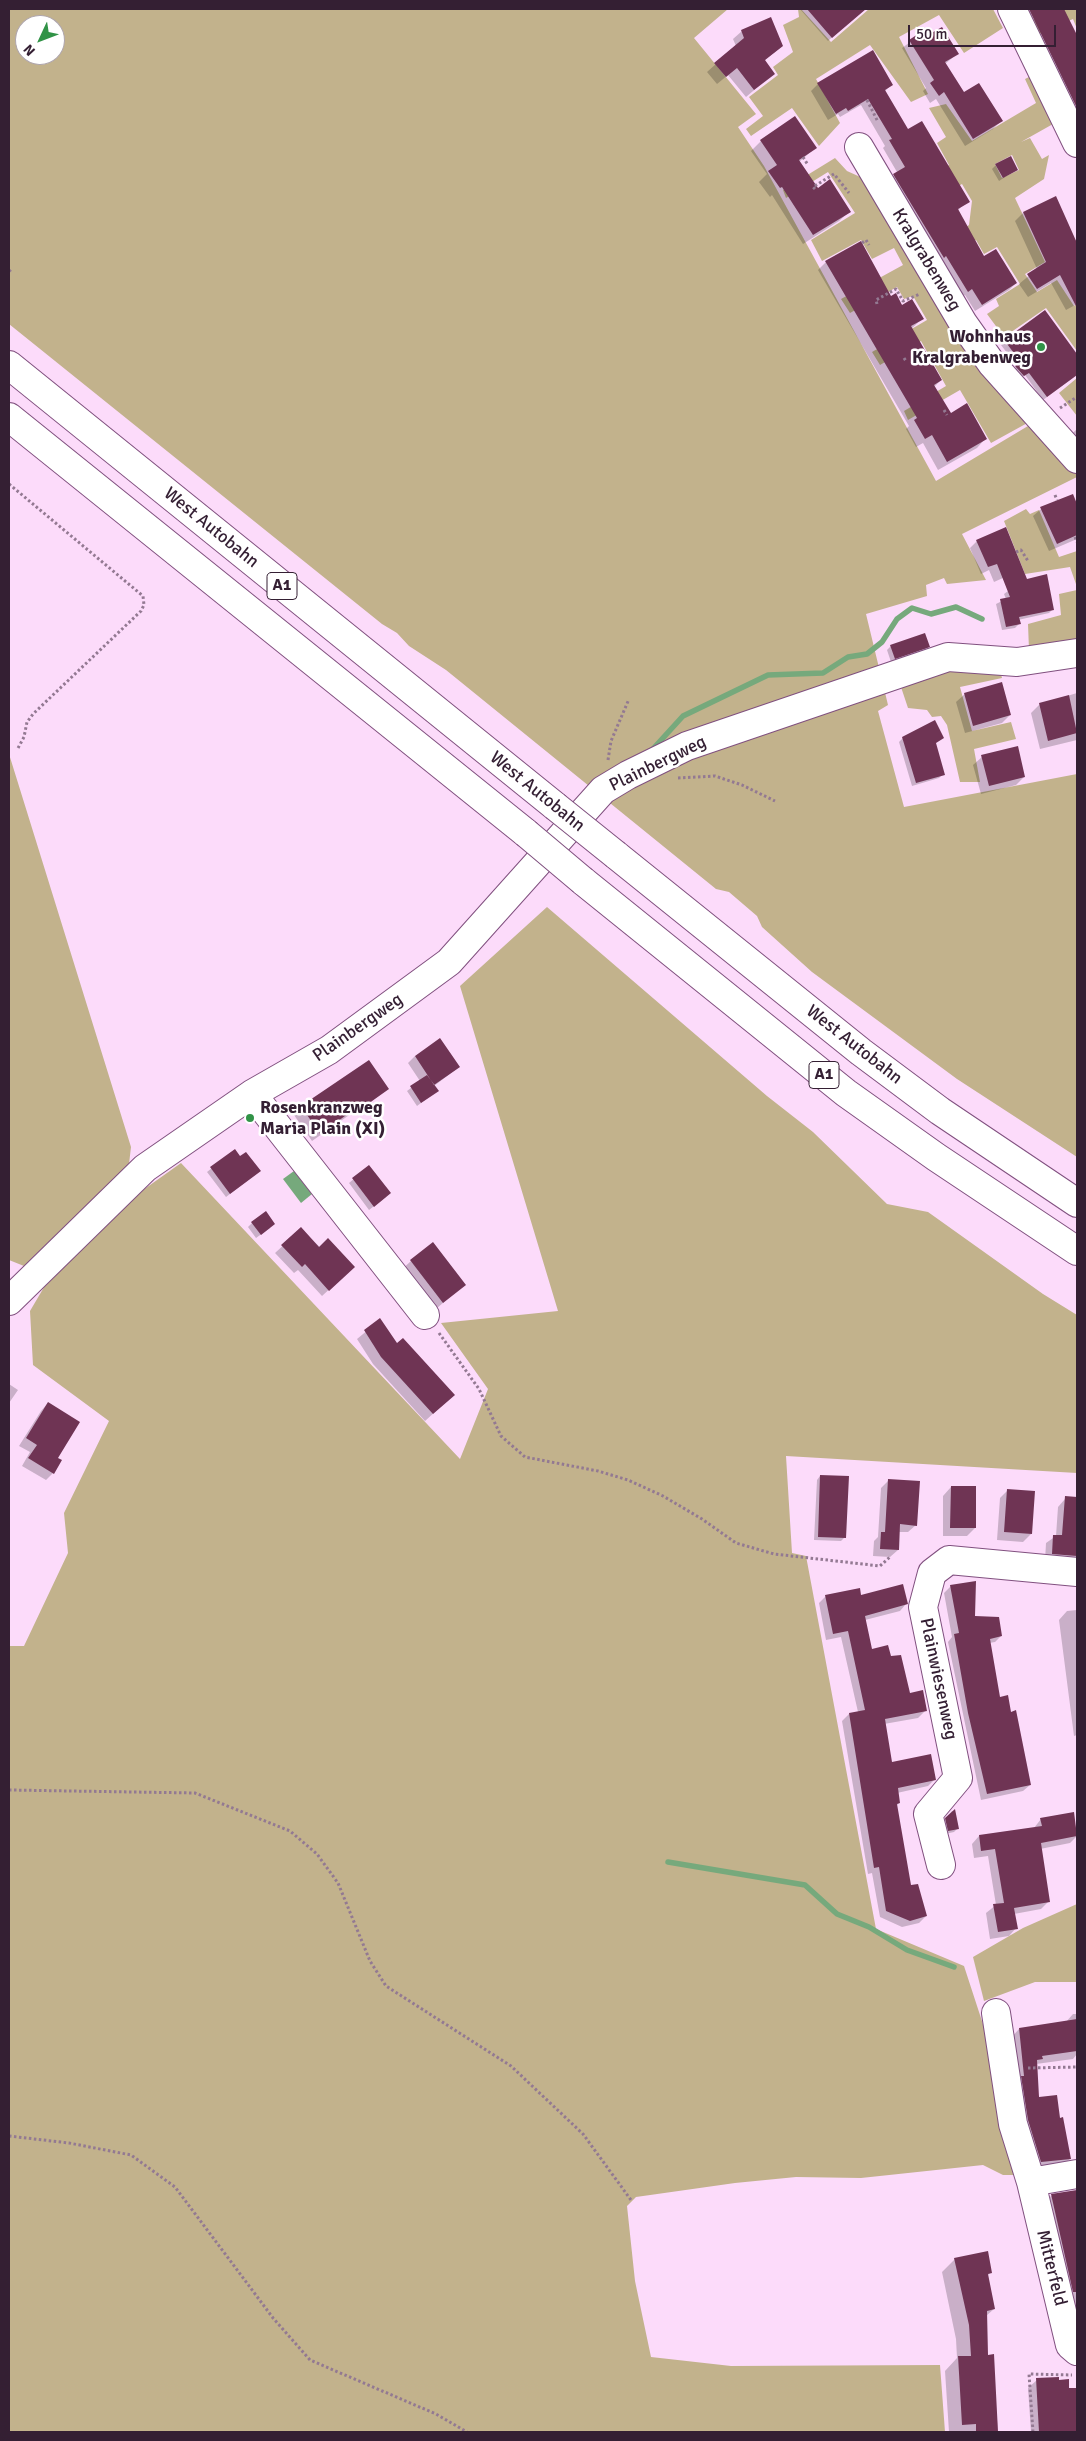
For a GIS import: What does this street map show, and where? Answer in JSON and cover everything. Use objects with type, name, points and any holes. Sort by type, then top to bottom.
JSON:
[{"type":"main road","points":[[1012,9],[1077,143]]},
{"type":"main road","name":"Kralgrabenweg","points":[[859,147],[967,328],[992,364],[1077,459]]},
{"type":"main road","name":"West Autobahn","points":[[9,365],[861,1052],[940,1111],[1077,1203]]},
{"type":"main road","name":"A1","points":[[9,417],[846,1093],[936,1157],[1077,1251]]},
{"type":"main road","name":"Plainbergweg","points":[[9,1301],[145,1168],[252,1094],[330,1050],[449,962],[604,790],[628,775],[687,746],[948,657],[1017,662],[1077,653]]},
{"type":"main road","points":[[252,1094],[425,1315]]},
{"type":"main road","name":"Plainwiesenweg","points":[[941,1865],[928,1814],[958,1778],[923,1607],[932,1573],[949,1560],[1077,1572]]},
{"type":"main road","name":"Mitterfeld","points":[[996,2013],[1013,2124],[1030,2182],[1070,2345],[1077,2351]]},
{"type":"main road","points":[[1030,2182],[1077,2174]]},
{"type":"path","points":[[867,100],[878,122]]},
{"type":"path","points":[[803,157],[808,165]]},
{"type":"path","points":[[815,189],[813,187],[834,174],[849,193]]},
{"type":"path","points":[[862,242],[866,240],[869,245]]},
{"type":"path","points":[[877,304],[876,300],[896,290],[903,302],[924,292]]},
{"type":"path","points":[[944,410],[947,415]]},
{"type":"path","points":[[9,484],[143,596],[144,605],[141,612],[33,714],[27,722],[24,738],[17,750]]},
{"type":"path","points":[[1054,495],[1057,500]]},
{"type":"path","points":[[1075,537],[1077,542]]},
{"type":"path","points":[[1016,552],[1021,550],[1028,561]]},
{"type":"path","points":[[604,790],[611,741],[629,699]]},
{"type":"path","points":[[673,778],[715,776],[742,785],[775,801]]},
{"type":"path","points":[[425,1315],[479,1389],[501,1436],[525,1457],[598,1471],[628,1480],[670,1500],[736,1543],[774,1554],[880,1566],[890,1556]]},
{"type":"path","points":[[9,1790],[195,1792],[290,1831],[317,1854],[338,1882],[370,1962],[386,1986],[511,2066],[584,2134],[631,2200]]},
{"type":"path","points":[[1005,2068],[1077,2068]]},
{"type":"path","points":[[9,2136],[69,2143],[132,2155],[174,2187],[273,2318],[310,2360],[436,2414],[468,2432]]},
{"type":"path","points":[[1033,2432],[1029,2374],[1077,2375]]},
{"type":"shaded area","points":[[9,9],[728,9],[694,38],[756,114],[738,127],[764,166],[936,481],[1033,423],[1077,471],[1077,477],[962,534],[986,580],[947,584],[944,578],[926,585],[927,596],[866,614],[888,705],[878,711],[904,807],[1077,774],[1077,1157],[957,1079],[812,972],[762,927],[757,916],[729,892],[716,889],[446,670],[409,646],[397,633],[382,624],[9,324]]},
{"type":"shaded area","points":[[798,9],[801,9],[831,42],[869,9],[993,9],[1003,28],[964,53],[939,15],[899,37],[928,94],[911,102],[870,45],[816,79],[840,123],[819,146],[792,108],[751,136],[746,129],[763,116],[749,97],[778,75],[773,67],[793,52],[783,25],[799,17]]},
{"type":"shaded area","points":[[1057,9],[1077,9],[1077,29],[1073,19],[1039,34],[1034,20]]},
{"type":"shaded area","points":[[1031,76],[1053,124],[1021,142],[1030,138],[1042,159],[1049,155],[1044,179],[1015,198],[1045,262],[1025,274],[1037,292],[1057,280],[1074,306],[1077,304],[1077,351],[1046,308],[1004,337],[987,314],[999,306],[996,299],[1020,284],[997,247],[984,254],[976,240],[962,248],[954,235],[969,225],[972,201],[962,184],[934,200],[923,182],[949,165],[937,143],[946,137],[929,108],[946,104],[972,141],[1036,103],[1025,79]],"holes":[[[1012,155],[1019,170],[1002,178],[995,164]]]},
{"type":"shaded area","points":[[835,158],[847,171],[867,180],[1031,421],[991,443],[960,390],[908,420],[904,411],[946,386],[921,341],[880,365],[872,352],[927,320],[913,296],[904,299],[897,287],[850,313],[841,299],[903,265],[894,248],[872,259],[861,240],[822,261],[811,240],[855,213],[828,172],[786,198],[783,190]]},
{"type":"shaded area","points":[[1077,378],[1077,416],[1059,393]]},
{"type":"shaded area","points":[[1026,509],[1030,514],[1039,510],[1059,557],[1077,551],[1077,587],[1070,567],[1025,574],[1004,521]]},
{"type":"shaded area","points":[[1077,590],[1077,643],[1029,650],[1028,624],[1061,615],[1059,594]]},
{"type":"shaded area","points":[[954,667],[999,667],[1002,678],[960,687],[972,731],[1011,722],[1016,739],[974,749],[980,782],[960,782],[947,725],[941,716],[932,717],[927,710],[908,708],[899,681]]},
{"type":"shaded area","points":[[9,754],[131,1147],[129,1164],[24,1266],[9,1260]]},
{"type":"shaded area","points":[[547,907],[767,1096],[813,1132],[887,1204],[928,1212],[1043,1294],[1077,1315],[1077,1473],[786,1456],[792,1553],[806,1556],[876,1929],[964,1966],[994,2058],[1019,2175],[1003,2175],[983,2165],[861,2178],[796,2177],[735,2183],[636,2197],[627,2206],[635,2281],[651,2357],[731,2366],[940,2365],[945,2432],[9,2432],[9,1646],[24,1646],[68,1553],[64,1513],[109,1421],[33,1365],[30,1311],[53,1272],[136,1195],[181,1163],[460,1459],[488,1389],[441,1323],[558,1311],[460,986]]},
{"type":"shaded area","points":[[294,1171],[312,1194],[301,1203],[283,1179]]},
{"type":"shaded area","points":[[1077,1904],[1077,1982],[1035,1982],[984,2001],[973,1957],[1023,1928]]},
{"type":"building","points":[[807,9],[866,9],[832,38]]},
{"type":"building","points":[[1029,9],[1064,9],[1077,35],[1077,108]]},
{"type":"building","points":[[771,17],[783,46],[765,60],[775,74],[754,90],[737,68],[726,77],[714,63],[744,38],[741,30]]},
{"type":"building","points":[[942,27],[959,54],[945,62],[964,92],[979,83],[1003,121],[973,139],[944,92],[939,96],[930,83],[934,80],[909,40],[924,30],[928,35]]},
{"type":"building","points":[[873,50],[893,85],[885,90],[908,129],[922,121],[970,202],[958,209],[984,256],[996,249],[1017,283],[982,305],[972,289],[968,292],[946,256],[944,258],[893,174],[905,167],[889,140],[892,139],[868,99],[848,111],[846,108],[836,114],[817,83]]},
{"type":"building","points":[[795,116],[817,148],[799,160],[818,188],[830,179],[851,212],[813,235],[782,187],[780,188],[768,171],[777,165],[760,140]]},
{"type":"building","points":[[1011,156],[1018,170],[1003,178],[995,164]]},
{"type":"building","points":[[1056,196],[1077,243],[1077,308],[1060,275],[1037,289],[1027,274],[1046,262],[1023,212]]},
{"type":"building","points":[[861,241],[891,296],[896,293],[902,305],[912,299],[924,319],[911,326],[942,380],[934,385],[951,413],[967,403],[987,439],[947,462],[932,435],[925,439],[914,420],[917,418],[825,261]]},
{"type":"building","name":"Wohnhaus Kralgrabenweg","points":[[1045,310],[1077,354],[1077,375],[1047,397],[1029,373],[1024,376],[1015,366],[1020,361],[1004,340]]},
{"type":"building","points":[[1073,494],[1077,504],[1077,535],[1057,544],[1040,507]]},
{"type":"building","points":[[1006,527],[1027,579],[1047,574],[1054,610],[1019,617],[1021,624],[1006,627],[1000,599],[1010,597],[997,564],[988,567],[976,540]]},
{"type":"building","points":[[925,633],[930,647],[895,659],[890,645]]},
{"type":"building","points":[[1002,682],[1011,715],[973,726],[964,693]]},
{"type":"building","points":[[1069,695],[1077,733],[1048,741],[1039,703]]},
{"type":"building","points":[[935,720],[944,738],[936,743],[945,775],[916,783],[902,737]]},
{"type":"building","points":[[1018,746],[1025,777],[989,786],[981,755]]},
{"type":"building","points":[[440,1038],[460,1067],[434,1085],[415,1056]]},
{"type":"building","points":[[369,1060],[389,1089],[365,1106],[363,1103],[320,1134],[301,1106]]},
{"type":"building","points":[[427,1075],[439,1091],[421,1103],[410,1086]]},
{"type":"building","points":[[235,1149],[240,1156],[246,1152],[261,1171],[230,1194],[210,1167]]},
{"type":"building","points":[[369,1165],[391,1193],[374,1207],[352,1178]]},
{"type":"building","points":[[266,1211],[275,1224],[261,1235],[251,1222]]},
{"type":"building","points":[[301,1227],[319,1247],[328,1238],[355,1267],[329,1291],[305,1264],[302,1267],[281,1245]]},
{"type":"building","points":[[433,1242],[466,1285],[443,1303],[410,1260]]},
{"type":"building","points":[[380,1318],[397,1343],[403,1338],[455,1395],[433,1414],[381,1357],[364,1330]]},
{"type":"building","points":[[48,1402],[80,1422],[58,1458],[62,1460],[54,1474],[28,1458],[37,1445],[26,1438]]},
{"type":"building","points":[[820,1475],[849,1476],[846,1538],[818,1537]]},
{"type":"building","points":[[888,1479],[920,1481],[917,1526],[900,1524],[899,1550],[880,1549],[881,1532],[885,1532]]},
{"type":"building","points":[[951,1486],[976,1486],[976,1528],[950,1528]]},
{"type":"building","points":[[1007,1489],[1035,1491],[1032,1534],[1004,1532]]},
{"type":"building","points":[[1065,1496],[1077,1497],[1077,1556],[1052,1554],[1053,1535],[1062,1535]]},
{"type":"building","points":[[976,1581],[975,1616],[999,1617],[1002,1636],[990,1639],[1000,1697],[1008,1695],[1011,1712],[1016,1710],[1031,1785],[987,1794],[968,1713],[954,1634],[959,1633],[950,1585]]},
{"type":"building","points":[[903,1584],[908,1604],[865,1616],[872,1649],[888,1645],[891,1656],[901,1655],[910,1693],[923,1690],[927,1711],[885,1719],[892,1762],[931,1754],[936,1780],[898,1788],[900,1803],[897,1804],[911,1885],[918,1884],[927,1916],[910,1921],[886,1911],[879,1867],[874,1868],[849,1713],[865,1710],[848,1631],[833,1634],[825,1595],[860,1588],[861,1595]]},
{"type":"building","points":[[955,1809],[959,1829],[948,1831],[945,1818]]},
{"type":"building","points":[[1074,1812],[1077,1836],[1041,1843],[1050,1902],[1014,1908],[1018,1929],[998,1932],[993,1904],[1004,1903],[995,1849],[981,1851],[979,1835],[1042,1826],[1040,1818]]},
{"type":"building","points":[[1077,2019],[1077,2051],[1042,2056],[1043,2059],[1037,2060],[1039,2097],[1057,2095],[1060,2118],[1063,2117],[1071,2159],[1041,2162],[1028,2120],[1021,2076],[1024,2076],[1019,2028]]},
{"type":"building","points":[[1077,2190],[1077,2292],[1073,2292],[1051,2194]]},
{"type":"building","points":[[988,2251],[992,2273],[988,2274],[995,2309],[987,2311],[988,2355],[994,2354],[998,2432],[976,2432],[976,2424],[962,2425],[958,2356],[971,2356],[969,2325],[954,2258]]},
{"type":"building","points":[[1059,2377],[1059,2380],[1069,2379],[1069,2388],[1077,2388],[1077,2432],[1039,2432],[1036,2378]]},
{"type":"waterway","points":[[652,750],[683,716],[768,675],[823,673],[848,657],[867,654],[882,642],[897,619],[912,608],[931,614],[956,607],[982,619]]},
{"type":"waterway","points":[[668,1862],[805,1885],[837,1914],[869,1927],[907,1950],[954,1967]]},
{"type":"place","name":"Wohnhaus Kralgrabenweg","points":[[1041,347]]},
{"type":"place","name":"Rosenkranzweg Maria Plain (XI)","points":[[250,1118]]}]
